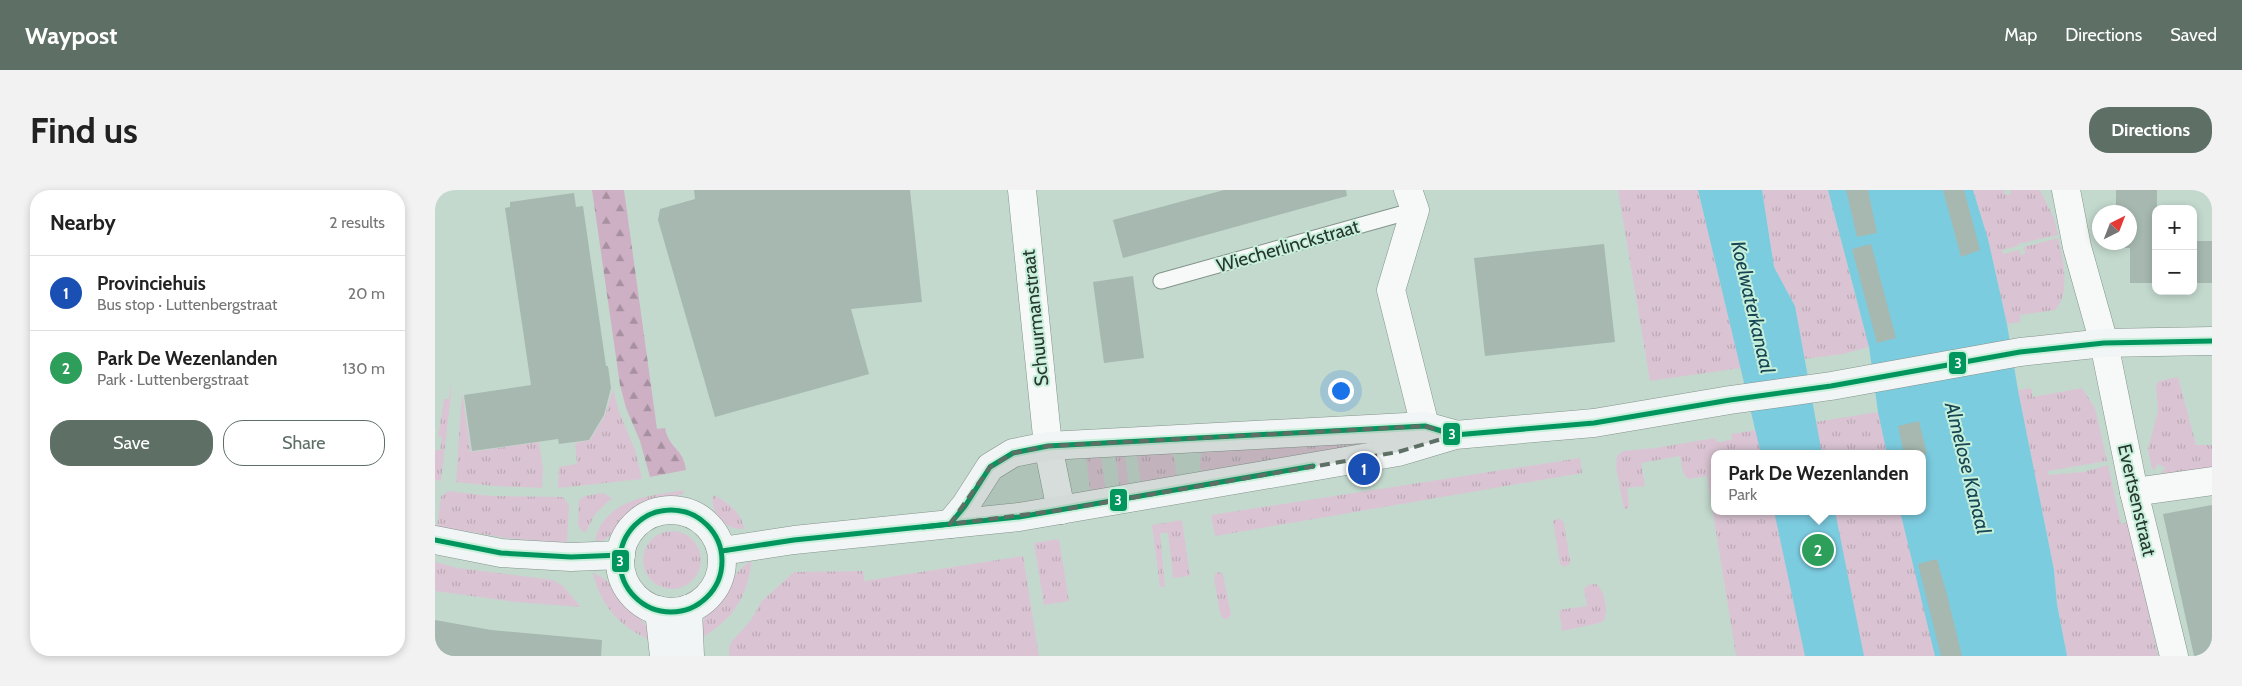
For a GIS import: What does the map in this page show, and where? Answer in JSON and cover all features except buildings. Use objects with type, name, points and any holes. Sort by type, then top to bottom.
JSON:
[{"type":"main road","points":[[721,551],[794,540],[950,524],[1061,510],[1398,452],[1455,434],[1594,423],[1730,400],[1870,380],[2020,352],[2104,343],[2207,345]]},
{"type":"main road","points":[[950,524],[965,506],[990,467],[1013,453],[1048,446],[1425,426],[1455,434]]},
{"type":"main road","points":[[669,510],[684,511],[697,517],[709,526],[717,538],[721,551],[722,566],[718,580],[711,592],[701,602],[688,609],[673,612],[659,610],[640,600],[626,584],[621,570],[621,555],[624,541],[632,528],[642,519],[655,512],[669,510]]},
{"type":"main road","points":[[435,540],[501,553],[571,557],[621,555]]},
{"type":"main road","points":[[688,609],[690,656]]},
{"type":"main road","points":[[659,610],[664,656]]},
{"type":"street","name":"Schuurmanstraat","points":[[1022,190],[1048,446],[1061,510]]},
{"type":"street","name":"Evertsenstraat","points":[[2067,190],[2077,247],[2104,343],[2134,492],[2174,656]]},
{"type":"street","name":"Wiecherlinckstraat","points":[[1412,200],[1391,290],[1425,426]]},
{"type":"street","points":[[2134,492],[2212,481]]},
{"type":"lane","name":"Wiecherlinckstraat","points":[[1161,281],[1412,200]]},
{"type":"highlighted area","points":[[1425,426],[1455,435],[1398,452],[1061,510],[950,524],[990,467],[1013,453],[1048,446]]},
{"type":"green space","points":[[592,190],[624,190],[657,429],[665,428],[667,435],[685,463],[686,470],[650,477],[640,441],[626,408],[620,385]]},
{"type":"green space","points":[[1618,190],[1698,190],[1741,368],[1650,381]]},
{"type":"green space","points":[[1762,190],[1828,190],[1869,347],[1843,354],[1804,359],[1795,306],[1774,267]]},
{"type":"green space","points":[[1973,190],[2004,190],[2005,195],[2011,194],[2010,190],[2040,190],[2054,218],[2058,235],[2018,244],[2018,246],[2002,250],[2003,254],[2019,250],[2021,255],[2025,254],[2024,247],[2058,238],[2062,255],[2064,285],[2063,295],[2055,310],[2020,315],[2020,322],[2007,324],[1988,239]]},
{"type":"green space","points":[[2178,377],[2196,445],[2212,445],[2212,469],[2159,477],[2165,468],[2158,464],[2154,470],[2152,469],[2148,449],[2158,411],[2156,385],[2159,381]]},
{"type":"green space","points":[[451,385],[441,481],[435,480],[435,452],[440,450],[442,437],[438,436],[444,399],[449,399]]},
{"type":"green space","points":[[2031,388],[2033,397],[2082,388],[2095,408],[2107,461],[2048,471],[2048,475],[2083,472],[2108,465],[2121,524],[2129,522],[2158,656],[2067,656],[2057,604],[2054,570],[2018,390]]},
{"type":"green space","points":[[613,389],[618,409],[635,450],[642,479],[558,488],[559,467],[577,464],[575,443],[590,440],[605,415]]},
{"type":"green space","points":[[462,392],[471,452],[539,442],[543,469],[542,488],[456,482]]},
{"type":"green space","points":[[1878,412],[1893,450],[1711,450],[1711,501],[1707,476],[1689,479],[1686,477],[1682,469],[1680,456],[1641,463],[1645,486],[1627,488],[1629,508],[1624,509],[1616,467],[1617,456],[1623,451],[1655,448],[1715,438],[1717,442],[1732,440],[1731,434],[1756,430],[1757,435],[1816,426],[1815,422]]},
{"type":"green space","points":[[1355,438],[1404,445],[1201,472],[1200,469],[1200,458],[1204,449]]},
{"type":"green space","points":[[1114,447],[1124,448],[1129,487],[1120,490]]},
{"type":"green space","points":[[1136,447],[1171,451],[1174,457],[1177,477],[1141,485]]},
{"type":"green space","points":[[1100,448],[1106,492],[1090,492],[1086,454]]},
{"type":"green space","points":[[1580,458],[1582,473],[1215,536],[1211,515]]},
{"type":"green space","points":[[684,490],[684,493],[672,497],[642,504],[611,535],[600,541],[595,540],[600,526],[618,508],[643,498]]},
{"type":"green space","points":[[448,491],[491,496],[563,497],[569,505],[567,543],[506,538],[437,526],[441,496]]},
{"type":"green space","points":[[603,493],[612,498],[595,514],[586,532],[583,532],[578,525],[579,500],[585,496]]},
{"type":"green space","points":[[713,495],[733,508],[741,518],[744,529],[730,527],[720,519],[714,508]]},
{"type":"green space","points":[[1713,515],[1909,515],[1941,656],[1736,656]]},
{"type":"green space","points":[[1559,518],[1564,523],[1570,560],[1570,563],[1565,567],[1560,564],[1553,521]]},
{"type":"green space","points":[[1182,520],[1190,576],[1173,578],[1168,533],[1160,533],[1165,587],[1160,587],[1152,525]]},
{"type":"green space","points":[[672,531],[683,533],[696,544],[701,560],[699,571],[688,584],[672,589],[661,587],[648,576],[643,560],[645,549],[656,536]]},
{"type":"green space","points":[[1059,539],[1069,601],[1044,605],[1034,543]]},
{"type":"green space","points":[[1023,556],[1039,656],[729,656],[729,646],[751,620],[761,602],[794,572],[863,571],[864,581]]},
{"type":"green space","points":[[435,562],[458,568],[553,580],[563,586],[581,607],[515,602],[435,591]]},
{"type":"green space","points":[[748,562],[751,562],[749,577],[736,608],[721,624],[701,638],[701,626],[707,614],[722,599],[736,574]]},
{"type":"green space","points":[[1219,572],[1223,574],[1231,615],[1227,619],[1223,619],[1220,613],[1214,579],[1215,574]]},
{"type":"green space","points":[[593,573],[604,578],[611,585],[645,624],[653,641],[632,630],[614,615],[601,596]]},
{"type":"green space","points":[[1596,584],[1605,601],[1606,612],[1604,620],[1600,623],[1562,631],[1559,610],[1587,606],[1584,589],[1588,585]]},
{"type":"water","name":"Koelwaterkanaal","points":[[1698,190],[1762,190],[1774,267],[1795,306],[1821,450],[1760,450]]},
{"type":"water","name":"Almelose Kanaal","points":[[1828,190],[1973,190],[1988,239],[2007,324],[2018,390],[2054,570],[2057,604],[2067,656],[1935,656],[1901,515],[1926,515],[1926,450],[1886,450],[1878,412],[1869,347]]},
{"type":"water","points":[[1775,515],[1836,515],[1864,656],[1805,656]]},
{"type":"transit line","name":"3","points":[[722,551],[794,540],[950,524],[965,506],[990,467],[1013,453],[1048,446],[1425,426],[1455,435],[1594,423],[1730,400],[1831,386],[2020,352],[2104,343],[2212,341]]},
{"type":"transit line","name":"3","points":[[923,527],[1019,517],[1313,466]]},
{"type":"transit line","name":"3","points":[[671,510],[690,514],[707,525],[718,542],[722,561],[718,580],[707,597],[690,608],[671,612],[652,608],[635,597],[624,580],[620,561],[624,542],[635,525],[652,514],[671,510]]},
{"type":"transit line","name":"3","points":[[435,540],[501,553],[571,557],[621,555]]},
{"type":"place","name":"Provinciehuis","points":[[1364,469]]},
{"type":"place","name":"Park De Wezenlanden","points":[[1818,550]]}]
